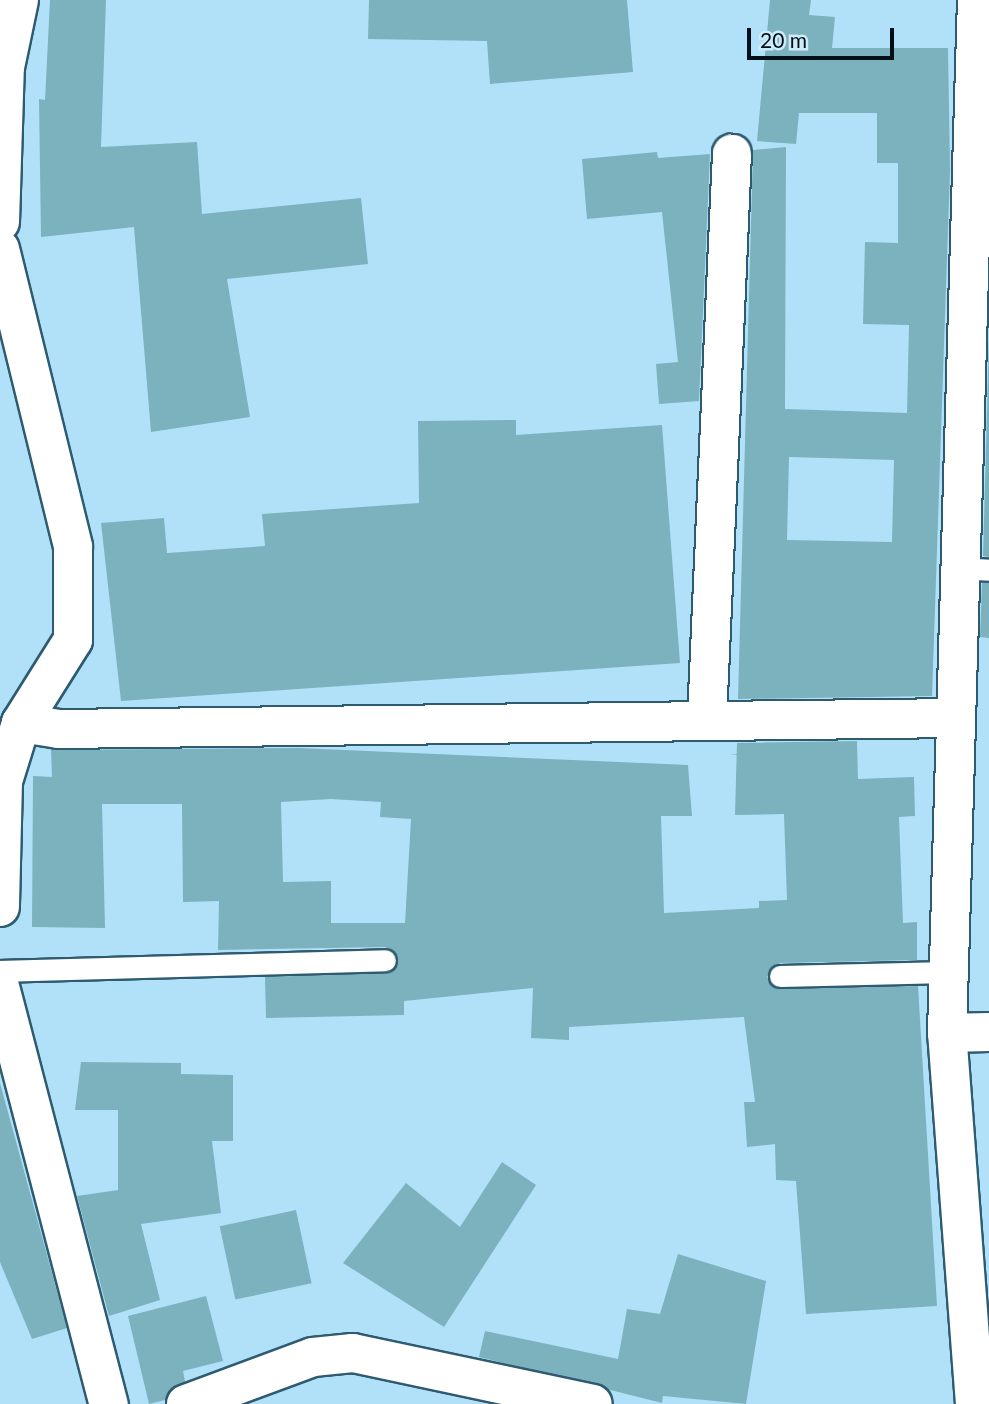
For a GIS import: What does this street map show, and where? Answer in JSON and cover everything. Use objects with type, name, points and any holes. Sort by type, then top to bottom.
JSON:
[{"type":"street","points":[[0,222],[5,67],[19,0]]},
{"type":"street","points":[[975,1404],[947,1032],[952,718],[973,569],[977,0]]},
{"type":"street","points":[[707,719],[732,154]]},
{"type":"street","points":[[0,249],[73,547],[73,640],[21,723],[3,780],[0,907]]},
{"type":"street","points":[[21,723],[58,729],[952,718]]},
{"type":"street","points":[[0,987],[109,1404]]},
{"type":"street","points":[[947,1032],[989,1032]]},
{"type":"street","points":[[186,1404],[313,1357],[353,1353],[593,1404]]},
{"type":"lane","points":[[0,971],[385,960]]},
{"type":"lane","points":[[780,976],[948,972]]},
{"type":"building","points":[[50,0],[106,0],[101,147],[197,142],[202,214],[361,198],[368,264],[227,279],[250,417],[151,432],[134,227],[41,237],[39,99],[45,100]]},
{"type":"building","points":[[369,0],[627,0],[633,72],[490,84],[487,41],[368,39]]},
{"type":"building","points":[[770,0],[811,0],[809,15],[835,17],[832,48],[948,48],[950,170],[932,696],[738,699],[753,150],[786,147],[785,409],[907,413],[909,325],[863,324],[865,242],[898,243],[898,163],[877,163],[877,113],[799,113],[796,144],[757,141]],"holes":[[[789,457],[894,460],[892,542],[787,540]]]},
{"type":"building","points":[[657,152],[658,158],[710,154],[699,401],[659,404],[656,364],[678,362],[662,212],[587,219],[582,159]]},
{"type":"building","points":[[989,340],[989,557],[983,556]]},
{"type":"building","points":[[516,420],[516,435],[662,425],[680,663],[121,701],[101,523],[164,518],[167,553],[265,546],[262,514],[419,503],[418,421]]},
{"type":"building","points":[[982,583],[989,583],[989,638],[980,637]]},
{"type":"building","points":[[857,741],[858,779],[914,777],[915,816],[899,817],[903,923],[917,922],[917,960],[780,963],[767,977],[780,989],[918,986],[937,1306],[806,1314],[796,1181],[776,1180],[775,1144],[747,1147],[744,1102],[755,1102],[744,1017],[569,1027],[569,1040],[531,1038],[533,988],[404,1001],[404,1015],[266,1018],[265,977],[386,973],[397,966],[396,954],[385,947],[218,950],[219,901],[183,902],[182,804],[102,804],[105,928],[32,927],[33,776],[52,777],[51,750],[299,748],[688,765],[692,816],[661,816],[664,913],[759,908],[759,901],[787,900],[784,814],[735,815],[737,743]],"holes":[[[331,799],[381,802],[380,817],[411,819],[405,923],[331,923],[331,881],[283,882],[281,802]]]},
{"type":"building","points":[[81,1062],[181,1063],[181,1074],[233,1075],[233,1141],[212,1141],[221,1213],[141,1224],[160,1300],[109,1316],[77,1196],[118,1190],[118,1110],[75,1110]]},
{"type":"building","points":[[0,1083],[67,1328],[32,1339],[0,1262]]},
{"type":"building","points":[[502,1162],[536,1185],[444,1327],[343,1263],[406,1183],[460,1227]]},
{"type":"building","points":[[296,1210],[312,1283],[235,1300],[220,1226]]},
{"type":"building","points":[[678,1254],[766,1281],[746,1404],[663,1396],[662,1403],[479,1357],[485,1331],[618,1359],[627,1309],[660,1314]]},
{"type":"building","points":[[206,1296],[223,1361],[183,1371],[185,1381],[165,1400],[149,1404],[128,1316]]}]
